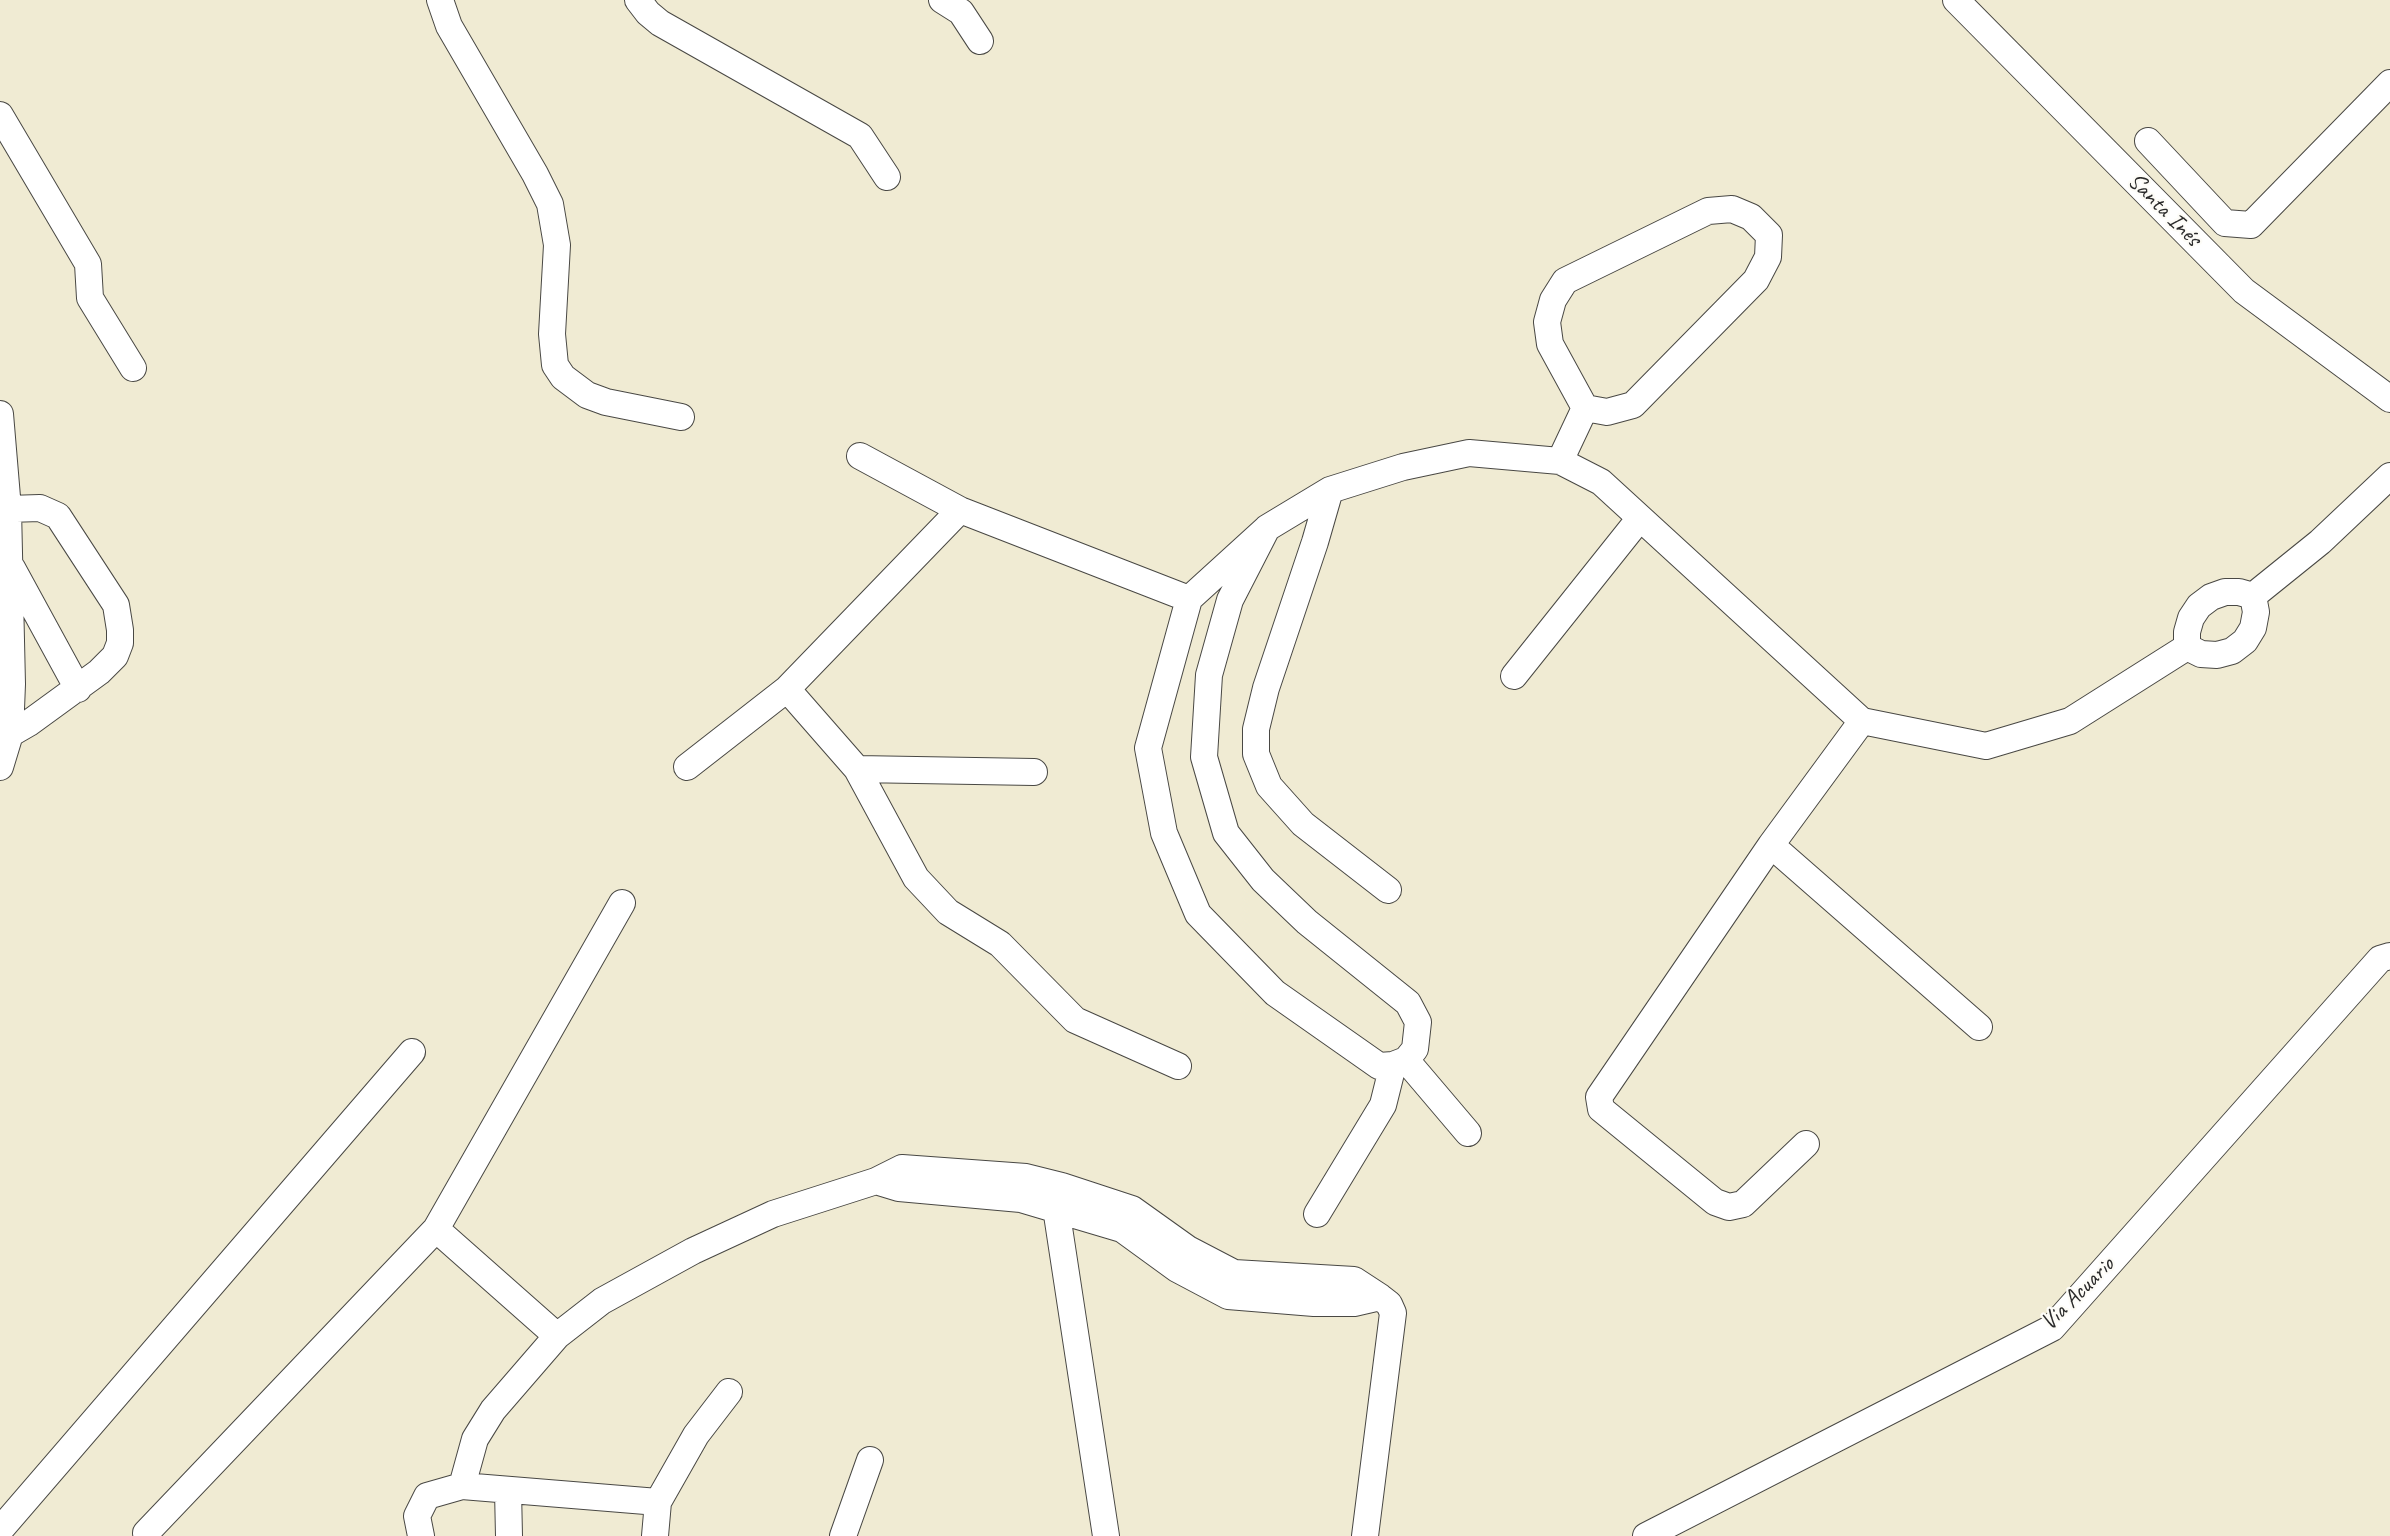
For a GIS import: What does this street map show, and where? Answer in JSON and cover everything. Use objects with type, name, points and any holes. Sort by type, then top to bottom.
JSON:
[{"type":"street","points":[[440,0],[449,26],[536,174],[550,204],[556,245],[552,334],[555,364],[563,377],[587,395],[606,402],[681,417]]},
{"type":"street","points":[[942,0],[961,12],[980,40]]},
{"type":"street","name":"Santa Inés","points":[[1956,0],[2244,291],[2390,399]]},
{"type":"street","points":[[646,4],[660,23],[860,136],[887,177]]},
{"type":"street","points":[[2148,141],[2225,223],[2251,225],[2390,83]]},
{"type":"street","points":[[0,115],[87,264],[90,298],[133,368]]},
{"type":"street","points":[[1732,209],[1751,217],[1769,235],[1768,257],[1756,280],[1633,405],[1607,412],[1585,408],[1550,344],[1547,322],[1553,300],[1565,281],[1708,211],[1732,209]]},
{"type":"street","points":[[1560,461],[1585,408]]},
{"type":"street","points":[[0,414],[10,564],[10,734],[0,767]]},
{"type":"street","points":[[1400,1062],[1379,1066],[1275,993],[1198,914],[1164,833],[1148,748],[1189,599],[1267,528],[1330,490],[1403,467],[1469,453],[1560,461],[1601,482],[1862,721],[1986,746],[2070,721],[2187,647]]},
{"type":"street","points":[[860,456],[960,510],[1189,599]]},
{"type":"street","points":[[2253,596],[2320,542],[2390,476]]},
{"type":"street","points":[[1330,490],[1266,688],[1256,729],[1256,754],[1269,786],[1303,824],[1388,890]]},
{"type":"street","points":[[4,497],[58,516],[116,606],[120,643],[115,656],[78,689],[10,734]]},
{"type":"street","points":[[687,767],[787,689],[960,510]]},
{"type":"street","points":[[1514,676],[1640,518]]},
{"type":"street","points":[[1267,528],[1230,600],[1209,675],[1204,757],[1226,833],[1263,880],[1307,922],[1408,1003],[1418,1022],[1415,1049],[1400,1062],[1383,1105],[1317,1214]]},
{"type":"street","points":[[10,564],[78,689]]},
{"type":"street","points":[[2187,647],[2187,632],[2191,618],[2199,606],[2211,597],[2225,592],[2239,592],[2253,596]]},
{"type":"street","points":[[2187,647],[2201,654],[2217,655],[2232,651],[2245,641],[2253,628],[2256,612],[2253,596]]},
{"type":"street","points":[[787,689],[857,769],[916,878],[948,912],[1000,944],[1075,1020],[1178,1066]]},
{"type":"street","points":[[1806,1144],[1743,1204],[1729,1207],[1715,1202],[1601,1109],[1599,1097],[1771,845],[1862,721]]},
{"type":"street","points":[[857,769],[1035,772]]},
{"type":"street","points":[[1771,845],[1979,1027]]},
{"type":"street","points":[[146,1533],[436,1229],[622,903]]},
{"type":"street","name":"Via Acuario","points":[[1646,1536],[2052,1328],[2380,959],[2390,956]]},
{"type":"street","points":[[0,1530],[412,1052]]},
{"type":"street","points":[[1400,1062],[1468,1133]]},
{"type":"street","points":[[462,1486],[475,1439],[493,1410],[557,1336],[602,1301],[693,1251],[773,1214],[876,1181],[902,1168],[1026,1177],[1132,1209],[1188,1249],[1234,1274],[1354,1280],[1389,1304],[1393,1312],[1365,1536]]},
{"type":"street","points":[[876,1181],[898,1188],[1021,1199],[1122,1229],[1177,1269],[1228,1296],[1314,1303],[1354,1303],[1380,1297]]},
{"type":"street","points":[[1056,1208],[1106,1536]]},
{"type":"street","points":[[436,1229],[557,1336]]},
{"type":"street","points":[[655,1536],[658,1502],[696,1435],[729,1392]]},
{"type":"street","points":[[843,1536],[870,1460]]},
{"type":"street","points":[[421,1536],[417,1516],[427,1496],[462,1486],[658,1502]]},
{"type":"street","points":[[508,1490],[509,1536]]}]
